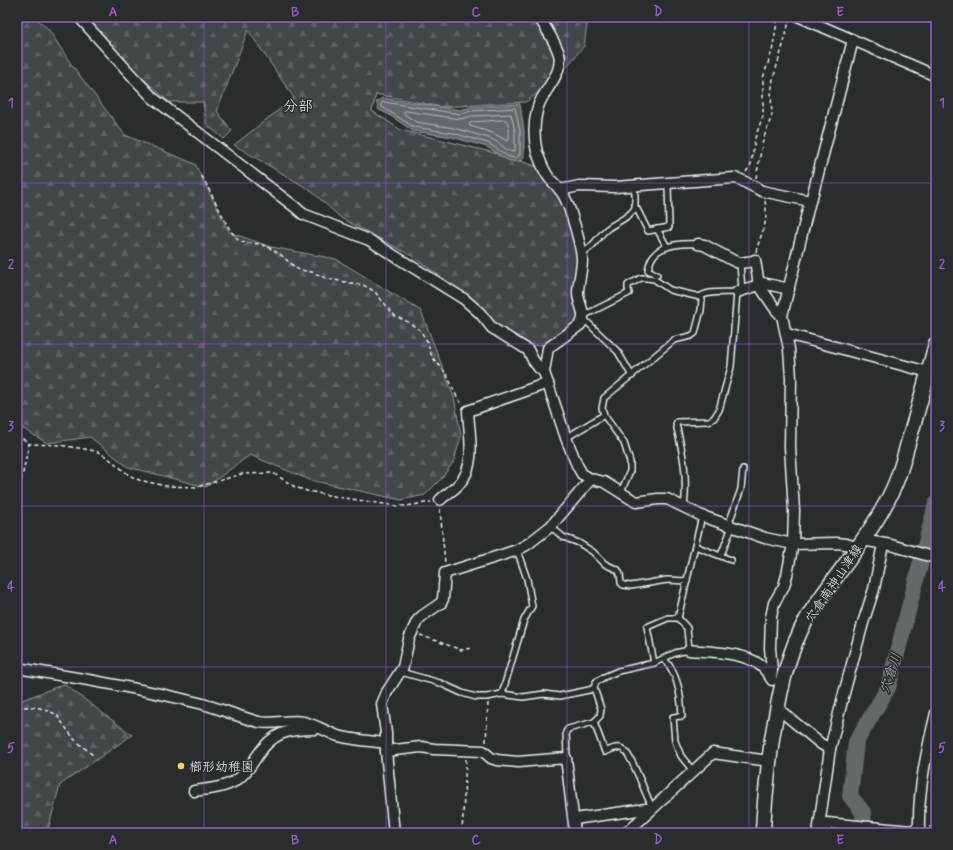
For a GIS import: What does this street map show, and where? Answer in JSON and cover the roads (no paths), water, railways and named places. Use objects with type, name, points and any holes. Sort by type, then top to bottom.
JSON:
[{"type":"main road","name":"穴倉南神山津線","points":[[763,833],[769,761],[778,702],[790,655],[809,615],[860,544],[893,489],[915,421],[936,344]]},
{"type":"street","points":[[79,17],[153,98],[303,214],[369,240],[464,299],[480,313],[497,332],[528,350],[533,360],[544,372]]},
{"type":"street","points":[[539,17],[560,56],[558,72],[540,104],[536,115],[535,128],[537,151],[549,178],[565,198],[582,253],[578,294],[583,317],[580,325],[548,348],[544,372],[566,438],[577,466],[582,474],[591,479],[604,482],[636,502],[651,499],[667,500],[702,516],[765,538],[793,544],[836,543],[887,545],[936,558]]},
{"type":"street","points":[[800,17],[936,76]]},
{"type":"street","points":[[782,316],[810,201],[853,40]]},
{"type":"street","points":[[560,190],[579,186],[632,186],[726,177],[741,180],[758,188],[810,201]]},
{"type":"street","points":[[698,244],[704,245],[740,263],[754,260],[759,284],[776,310],[782,316],[787,334],[791,378],[790,448],[794,503],[793,544],[784,586],[774,604],[771,617],[771,678]]},
{"type":"street","points":[[740,291],[759,284],[789,289]]},
{"type":"street","points":[[787,334],[928,372]]},
{"type":"street","points":[[440,500],[459,485],[469,466],[471,452],[468,411],[548,383]]},
{"type":"street","points":[[394,833],[382,704],[387,692],[401,672],[412,632],[417,621],[441,603],[443,599],[445,574],[517,550],[528,544],[550,526],[591,479]]},
{"type":"street","points":[[818,833],[830,749],[843,697],[887,545]]},
{"type":"street","points":[[689,650],[738,656],[749,659],[763,668],[777,688],[778,702],[821,744],[830,749]]},
{"type":"street","points":[[17,668],[102,682],[200,703],[260,722],[272,723],[295,721],[311,724],[323,730],[349,738],[386,747],[421,747],[483,751],[486,755],[497,760],[518,762],[566,758],[575,833]]},
{"type":"street","points":[[826,828],[910,831],[919,827],[923,780],[936,713]]},
{"type":"street","points":[[194,792],[229,785],[239,779],[267,743],[279,734],[290,730],[323,730]]},
{"type":"street","points":[[626,833],[713,753],[769,761]]},
{"type":"street","points":[[574,820],[653,808]]},
{"type":"lane","points":[[635,208],[638,209],[647,230],[669,226],[668,183]]},
{"type":"lane","points":[[582,253],[589,249],[606,230],[633,211],[635,208],[635,193],[632,186]]},
{"type":"lane","points":[[657,229],[667,247]]},
{"type":"lane","points":[[657,275],[648,270],[654,254],[660,249],[698,244]]},
{"type":"lane","points":[[684,507],[686,484],[684,458],[676,424],[677,422],[709,421],[714,418],[719,410],[731,367],[740,291],[740,263]]},
{"type":"lane","points":[[632,376],[618,352],[583,317],[630,293],[628,285],[641,278],[654,279],[670,290],[700,297]]},
{"type":"lane","points":[[700,297],[702,294],[707,293],[740,291]]},
{"type":"lane","points":[[621,492],[630,471],[630,462],[624,443],[604,414],[602,408],[604,398],[674,340],[691,336],[695,333],[701,310],[700,297]]},
{"type":"lane","points":[[566,438],[604,414]]},
{"type":"lane","points":[[721,555],[741,489],[743,469]]},
{"type":"lane","points":[[678,618],[702,516]]},
{"type":"lane","points":[[550,526],[563,537],[579,543],[593,552],[605,564],[618,570],[620,574],[620,582],[625,586],[667,580],[687,581]]},
{"type":"lane","points":[[695,546],[731,560]]},
{"type":"lane","points":[[502,694],[524,620],[532,606],[527,579],[517,550]]},
{"type":"lane","points":[[566,758],[566,732],[568,729],[594,722],[599,718],[600,709],[594,688],[596,682],[618,671],[654,663],[675,653],[689,650],[687,628],[678,618],[668,618],[647,627],[654,663]]},
{"type":"lane","points":[[664,659],[677,683],[681,706],[682,716],[673,717],[675,741],[681,756],[693,771]]},
{"type":"lane","points":[[401,672],[440,683],[462,693],[488,697],[502,694],[523,697],[544,694],[560,696],[594,688]]},
{"type":"lane","points":[[594,722],[605,752],[622,748],[626,753],[653,808]]},
{"type":"water","points":[[382,98],[460,110],[471,107],[520,104],[524,131],[524,157],[522,160],[516,162],[507,160],[487,147],[452,137],[413,131],[388,114],[379,110],[376,102]]},
{"type":"waterway","name":"穴倉川","points":[[864,833],[863,812],[850,796],[856,742],[888,688],[936,504]]},
{"type":"place","name":"櫛形幼稚園","points":[[181,766]]},
{"type":"district","name":"分部","points":[[298,106]]}]
